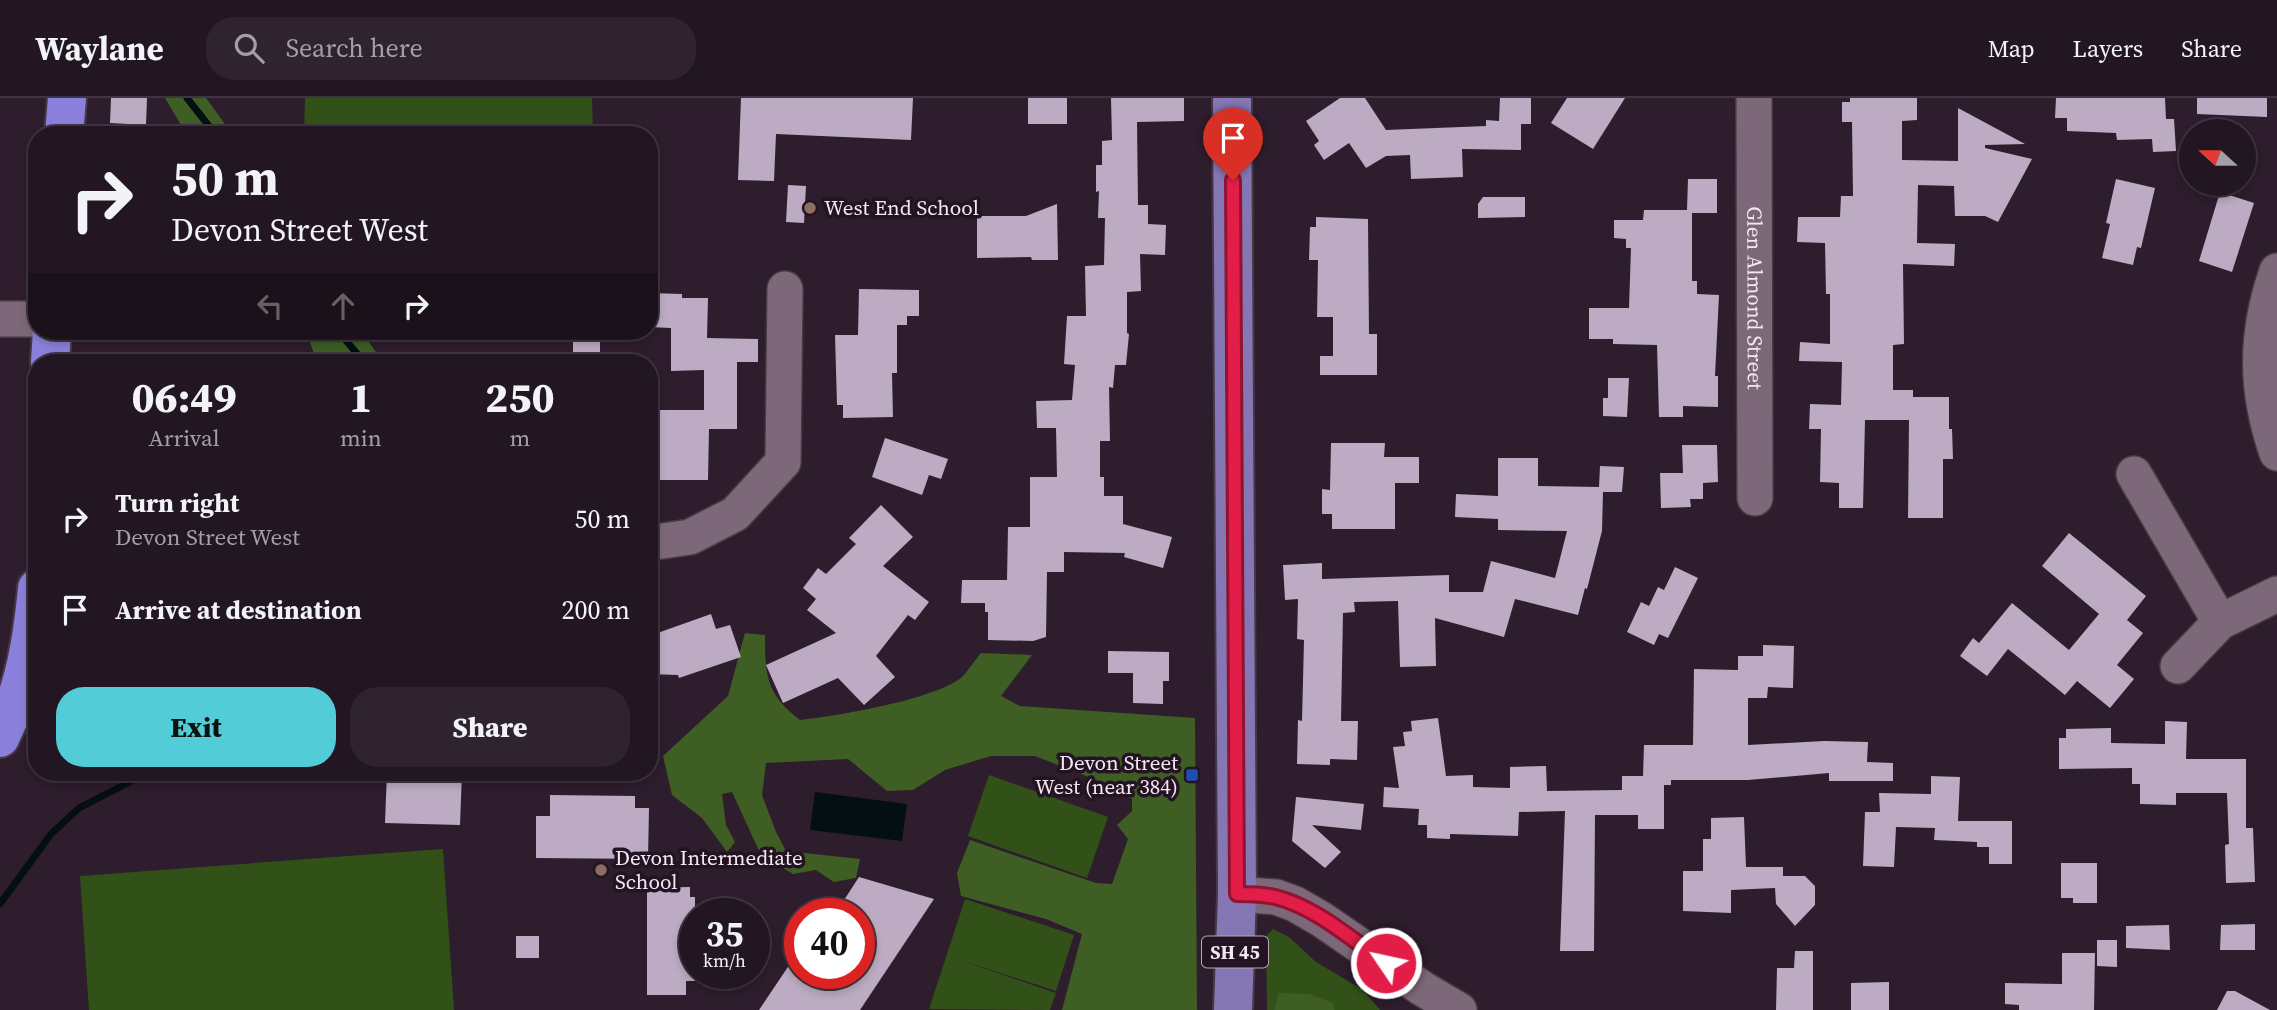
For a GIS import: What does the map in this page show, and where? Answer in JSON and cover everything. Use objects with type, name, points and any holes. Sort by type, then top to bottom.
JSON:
[{"type":"highway","points":[[65,126],[67,98]]},
{"type":"highway","points":[[0,738],[28,679]]},
{"type":"main road","name":"SH 45","points":[[1232,98],[1237,894],[1233,1010]]},
{"type":"street","name":"Glen Almond Street","points":[[1754,98],[1755,498]]},
{"type":"street","points":[[2277,271],[2266,302],[2260,336],[2260,370],[2266,421],[2277,453]]},
{"type":"street","points":[[658,541],[690,537],[735,514],[783,462],[786,289]]},
{"type":"street","points":[[0,319],[28,319]]},
{"type":"street","points":[[2134,474],[2220,622]]},
{"type":"street","points":[[2178,666],[2220,622],[2277,594]]},
{"type":"street","points":[[1237,894],[1276,897],[1295,904],[1459,1010]]},
{"type":"green space","points":[[165,98],[206,98],[226,126],[182,126]]},
{"type":"green space","points":[[305,98],[592,98],[593,126],[304,126]]},
{"type":"green space","points":[[309,340],[367,340],[377,354],[314,354]]},
{"type":"green space","points":[[745,633],[765,635],[770,683],[780,701],[800,720],[860,711],[929,693],[961,678],[981,653],[1032,655],[1001,696],[1020,706],[1195,718],[1197,1010],[1062,1010],[1082,934],[1046,919],[961,896],[957,873],[970,840],[1096,883],[1112,884],[1128,839],[1117,825],[1132,811],[1132,799],[1104,783],[1035,756],[991,756],[945,770],[913,790],[887,791],[848,759],[766,763],[762,795],[786,851],[860,859],[856,878],[834,882],[816,870],[793,874],[761,855],[732,792],[722,794],[726,825],[735,842],[727,852],[702,818],[672,795],[663,756],[728,696]]},
{"type":"green space","points":[[989,775],[1108,817],[1087,878],[968,836]]},
{"type":"green space","points":[[443,849],[454,1010],[89,1010],[80,876]]},
{"type":"green space","points":[[965,899],[1074,935],[1056,991],[957,959],[1056,993],[1050,1010],[929,1009]]},
{"type":"green space","points":[[1273,929],[1289,937],[1316,962],[1363,990],[1380,1010],[1267,1010],[1266,936]]},
{"type":"green space","points":[[1279,993],[1309,994],[1333,1003],[1334,1010],[1274,1010]]},
{"type":"shaded area","points":[[815,792],[907,804],[902,841],[810,830]]},
{"type":"building","points":[[111,98],[147,98],[146,125],[110,123]]},
{"type":"building","points":[[741,98],[913,98],[911,140],[776,134],[774,181],[738,180]]},
{"type":"building","points":[[1028,98],[1067,98],[1067,124],[1028,124]]},
{"type":"building","points":[[1111,98],[1184,98],[1184,121],[1137,122],[1138,205],[1148,205],[1148,224],[1166,225],[1165,255],[1140,254],[1141,291],[1127,292],[1129,334],[1126,365],[1115,365],[1113,388],[1109,387],[1110,441],[1100,441],[1100,477],[1104,477],[1104,496],[1123,496],[1123,524],[1172,537],[1163,568],[1124,557],[1125,553],[1064,552],[1064,572],[1047,572],[1046,637],[1033,641],[988,640],[988,612],[985,612],[985,603],[961,603],[962,580],[1007,580],[1008,527],[1030,527],[1030,477],[1057,477],[1056,428],[1037,428],[1036,401],[1072,400],[1075,365],[1064,364],[1067,316],[1086,316],[1085,266],[1104,265],[1105,218],[1098,218],[1096,165],[1102,165],[1102,141],[1112,140]]},
{"type":"building","points":[[1340,98],[1365,98],[1386,130],[1486,126],[1486,120],[1499,121],[1500,98],[1531,98],[1531,124],[1521,124],[1521,150],[1462,149],[1463,177],[1411,179],[1410,155],[1386,156],[1366,168],[1349,143],[1324,160],[1314,145],[1319,141],[1306,121]]},
{"type":"building","points":[[1567,98],[1625,98],[1593,149],[1551,123]]},
{"type":"building","points":[[1850,98],[1917,98],[1917,120],[1902,121],[1902,160],[1958,161],[1958,108],[2025,144],[1985,145],[1985,148],[2032,159],[1998,222],[1985,216],[1955,216],[1954,186],[1918,185],[1917,243],[1955,244],[1954,266],[1903,264],[1904,344],[1893,345],[1893,390],[1913,390],[1913,397],[1949,397],[1953,459],[1943,459],[1943,518],[1908,518],[1909,420],[1865,420],[1863,508],[1839,508],[1839,483],[1820,482],[1821,429],[1809,429],[1810,404],[1841,405],[1842,362],[1799,361],[1800,342],[1830,344],[1830,294],[1826,294],[1825,243],[1797,242],[1798,217],[1840,217],[1841,196],[1853,196],[1852,122],[1842,122],[1842,102],[1850,102]]},
{"type":"building","points":[[2056,98],[2165,98],[2166,119],[2174,119],[2176,151],[2153,152],[2152,139],[2117,140],[2116,133],[2067,131],[2067,118],[2055,118]]},
{"type":"building","points":[[2197,98],[2267,98],[2267,117],[2197,114]]},
{"type":"building","points":[[1688,179],[1717,179],[1717,213],[1692,213],[1692,281],[1697,281],[1697,294],[1719,295],[1715,376],[1718,376],[1718,407],[1683,406],[1683,417],[1659,417],[1657,345],[1613,344],[1613,339],[1589,339],[1589,308],[1629,308],[1631,248],[1626,248],[1626,239],[1614,238],[1614,220],[1643,220],[1644,210],[1687,210]]},
{"type":"building","points":[[2116,179],[2155,188],[2141,248],[2137,247],[2133,265],[2102,258],[2110,224],[2106,223]]},
{"type":"building","points":[[788,185],[806,186],[804,223],[786,222]]},
{"type":"building","points":[[2219,196],[2232,196],[2254,203],[2232,272],[2199,261]]},
{"type":"building","points":[[1483,197],[1525,197],[1525,217],[1478,218],[1478,204]]},
{"type":"building","points":[[1057,204],[1058,260],[1032,260],[1031,257],[977,258],[977,216],[1026,216]]},
{"type":"building","points":[[1316,217],[1368,219],[1369,334],[1377,334],[1377,375],[1320,375],[1320,356],[1333,356],[1333,317],[1317,317],[1318,260],[1309,260],[1310,227],[1316,227]]},
{"type":"building","points":[[859,289],[919,290],[919,316],[907,316],[907,325],[897,325],[897,373],[892,373],[893,417],[843,418],[843,405],[837,405],[835,335],[858,335]]},
{"type":"building","points":[[658,293],[682,294],[682,298],[708,298],[707,338],[758,339],[758,362],[737,362],[737,429],[709,429],[708,480],[658,480],[658,410],[704,410],[704,370],[671,371],[671,328],[658,327]]},
{"type":"building","points":[[573,340],[600,340],[600,354],[573,354]]},
{"type":"building","points":[[1608,378],[1629,378],[1627,417],[1603,416],[1603,398],[1608,398]]},
{"type":"building","points":[[885,438],[948,459],[941,479],[929,475],[922,495],[872,477]]},
{"type":"building","points":[[1331,443],[1385,443],[1384,457],[1419,457],[1419,483],[1395,483],[1395,529],[1332,529],[1332,514],[1322,514],[1322,489],[1330,490]]},
{"type":"building","points":[[1682,445],[1717,445],[1718,482],[1703,483],[1703,499],[1690,499],[1691,507],[1661,508],[1660,473],[1683,473]]},
{"type":"building","points":[[1498,458],[1538,458],[1538,486],[1599,487],[1600,466],[1624,467],[1622,492],[1603,492],[1602,531],[1578,615],[1515,599],[1504,637],[1435,618],[1436,666],[1400,667],[1398,601],[1354,602],[1355,612],[1343,613],[1341,721],[1358,721],[1357,760],[1330,759],[1330,765],[1297,764],[1298,720],[1302,721],[1304,640],[1297,639],[1298,599],[1285,600],[1283,565],[1322,563],[1322,579],[1449,575],[1449,592],[1483,592],[1491,561],[1555,578],[1567,531],[1498,530],[1498,519],[1455,517],[1456,494],[1498,496]]},
{"type":"building","points":[[881,505],[913,537],[883,566],[929,602],[915,620],[908,615],[876,656],[895,677],[864,705],[838,678],[783,703],[766,665],[836,633],[807,610],[816,599],[803,588],[818,568],[826,574],[856,544],[849,538]]},
{"type":"building","points":[[2069,533],[2146,596],[2127,620],[2143,633],[2117,665],[2134,679],[2110,708],[2077,681],[2065,695],[2008,649],[1987,676],[1960,656],[1973,638],[1979,643],[2012,603],[2069,650],[2099,614],[2042,566]]},
{"type":"building","points":[[1675,567],[1698,578],[1668,638],[1659,634],[1654,645],[1627,632],[1641,602],[1649,606],[1658,587],[1664,590]]},
{"type":"building","points":[[711,614],[716,629],[730,625],[741,657],[679,678],[678,675],[658,674],[658,633]]},
{"type":"building","points":[[1763,645],[1794,646],[1793,688],[1768,687],[1767,698],[1748,698],[1748,745],[1868,742],[1867,762],[1893,763],[1893,781],[1829,781],[1829,773],[1748,780],[1671,780],[1671,785],[1664,785],[1664,829],[1638,829],[1638,815],[1595,815],[1594,951],[1560,951],[1565,811],[1519,812],[1518,836],[1450,834],[1450,839],[1427,838],[1427,825],[1418,825],[1419,809],[1383,807],[1384,787],[1399,788],[1393,747],[1405,746],[1403,732],[1412,731],[1411,721],[1438,718],[1446,776],[1473,775],[1473,787],[1510,788],[1510,767],[1546,766],[1547,791],[1622,790],[1622,776],[1643,776],[1644,745],[1693,745],[1694,669],[1738,670],[1738,656],[1763,656]]},
{"type":"building","points":[[1108,651],[1169,652],[1169,681],[1163,681],[1163,704],[1133,703],[1133,673],[1108,673]]},
{"type":"building","points":[[2165,721],[2187,722],[2186,759],[2246,759],[2246,828],[2253,828],[2255,882],[2226,883],[2225,845],[2229,844],[2227,793],[2176,793],[2176,805],[2140,804],[2140,784],[2132,784],[2132,768],[2059,769],[2059,738],[2066,738],[2066,729],[2111,728],[2111,743],[2165,744]]},
{"type":"building","points":[[1931,776],[1960,777],[1958,821],[2012,821],[2012,864],[1989,864],[1989,847],[1977,847],[1977,842],[1934,840],[1935,828],[1896,827],[1894,867],[1863,866],[1865,812],[1880,812],[1879,793],[1931,794]]},
{"type":"building","points":[[387,781],[462,781],[460,825],[385,823]]},
{"type":"building","points":[[550,795],[635,796],[635,808],[649,808],[648,859],[536,858],[536,816],[550,816]]},
{"type":"building","points":[[1296,797],[1364,804],[1361,830],[1312,825],[1341,852],[1325,868],[1292,841]]},
{"type":"building","points":[[1744,817],[1746,867],[1783,867],[1783,876],[1805,876],[1815,886],[1815,905],[1795,926],[1776,904],[1775,888],[1731,890],[1731,913],[1683,911],[1683,871],[1703,871],[1703,839],[1711,839],[1711,818]]},
{"type":"building","points":[[2061,863],[2097,863],[2097,903],[2073,903],[2073,898],[2061,898]]},
{"type":"building","points":[[859,877],[934,899],[875,988],[875,898],[845,898]]},
{"type":"building","points":[[690,887],[690,897],[695,897],[679,898],[679,989],[686,989],[686,995],[647,995],[647,888]]},
{"type":"building","points":[[2255,924],[2255,950],[2220,950],[2221,925]]},
{"type":"building","points":[[2169,925],[2170,950],[2126,948],[2126,926]]},
{"type":"building","points":[[516,936],[539,936],[539,958],[516,958]]},
{"type":"building","points":[[2097,940],[2117,940],[2117,967],[2097,966]]},
{"type":"building","points":[[1795,951],[1813,951],[1813,1010],[1776,1010],[1777,968],[1794,968]]},
{"type":"building","points":[[2062,953],[2095,953],[2094,1010],[2019,1010],[2019,1005],[2005,1004],[2005,983],[2062,984]]},
{"type":"building","points":[[784,973],[784,989],[874,989],[860,1010],[759,1010]]},
{"type":"building","points":[[1889,982],[1889,1010],[1851,1010],[1851,983]]},
{"type":"building","points":[[2227,991],[2235,991],[2270,1010],[2217,1010]]},
{"type":"waterway","points":[[187,98],[209,126]]},
{"type":"waterway","points":[[346,340],[357,354]]},
{"type":"waterway","points":[[0,904],[51,834],[79,808],[132,781]]},
{"type":"place","name":"West End School","points":[[810,208]]},
{"type":"place","name":"Devon Street West (near 384)","points":[[1192,775]]},
{"type":"place","name":"Devon Intermediate School","points":[[601,870]]},
{"type":"route","points":[[1233,180],[1237,894],[1259,894],[1295,904],[1386,963]]}]
